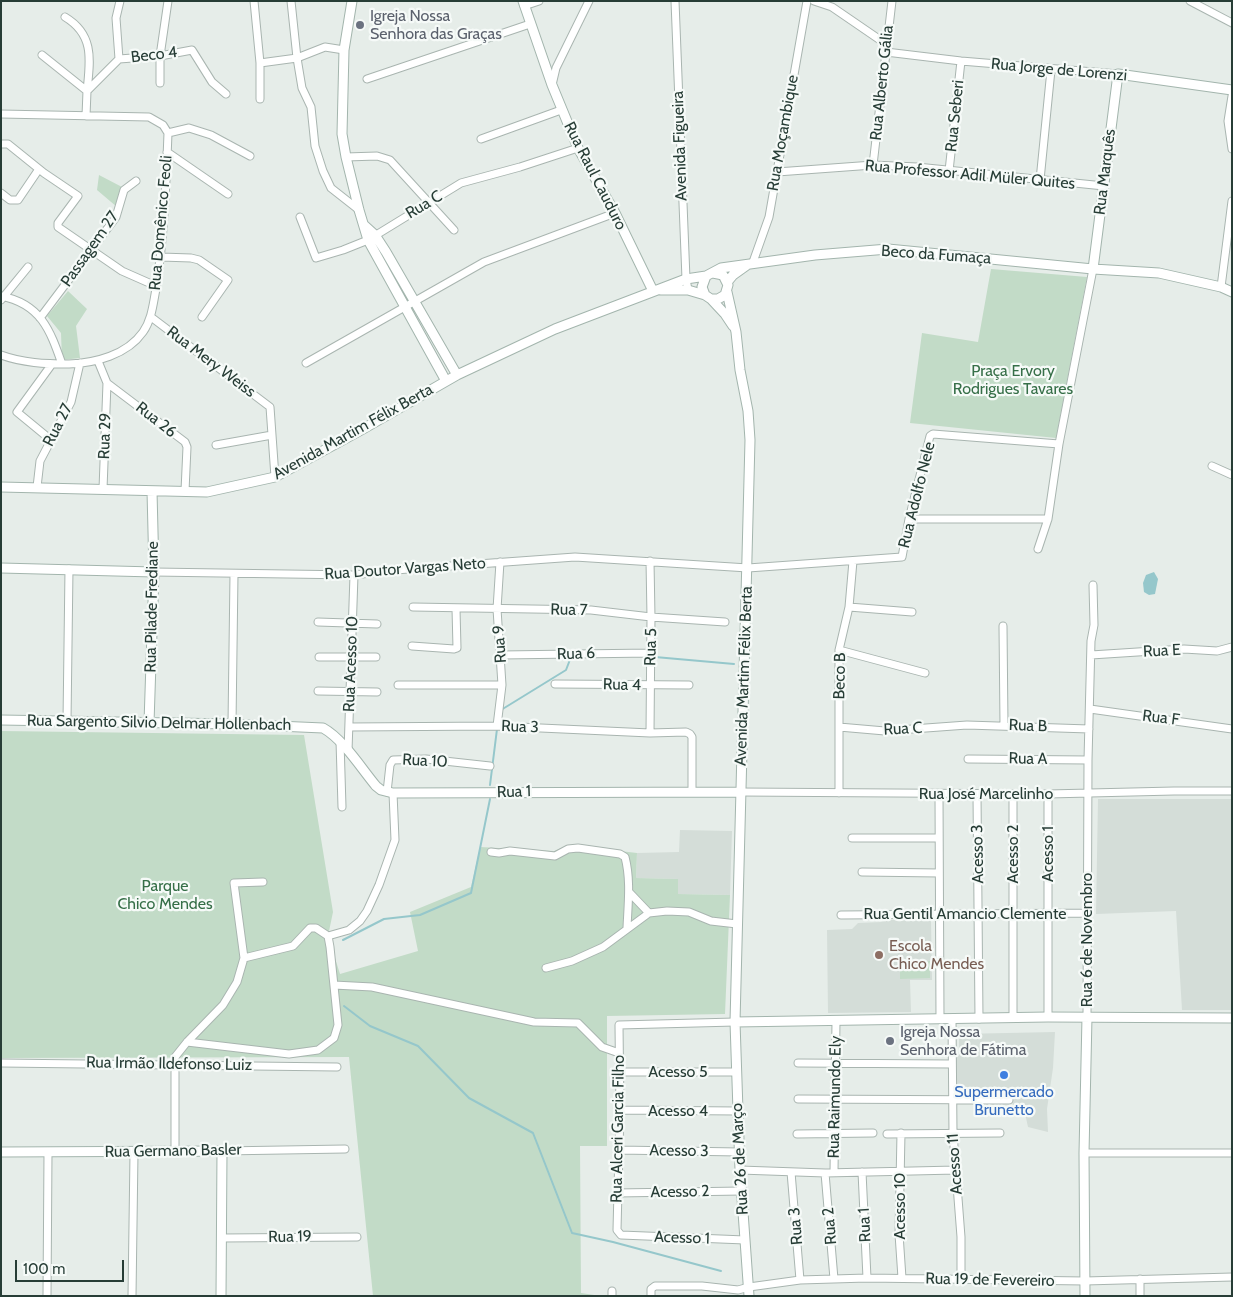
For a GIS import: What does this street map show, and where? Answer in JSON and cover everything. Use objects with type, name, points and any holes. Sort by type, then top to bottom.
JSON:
[{"type":"street","points":[[87,91],[119,59],[116,18],[120,1]]},
{"type":"street","points":[[160,83],[160,56],[168,1]]},
{"type":"street","points":[[254,1],[260,63],[260,99]]},
{"type":"street","points":[[291,1],[302,88],[311,107],[315,146],[322,171],[331,188],[359,210]]},
{"type":"street","points":[[352,1],[344,50],[342,134],[359,210],[364,225],[415,300],[457,375]]},
{"type":"street","points":[[524,4],[539,1]]},
{"type":"street","points":[[552,86],[556,68],[589,1]]},
{"type":"street","name":"Avenida Figueira","points":[[675,1],[686,279],[688,290]]},
{"type":"street","name":"Rua Moçambique","points":[[751,263],[768,217],[807,1]]},
{"type":"street","name":"Rua Jorge de Lorenzi","points":[[814,1],[832,7],[886,48],[961,61],[1051,70],[1118,74],[1232,90]]},
{"type":"street","name":"Rua Alberto Gália","points":[[873,165],[892,1]]},
{"type":"street","points":[[1190,1],[1232,23]]},
{"type":"street","name":"Rua Raul Cauduro","points":[[524,4],[552,86],[578,148],[615,213],[654,290]]},
{"type":"street","points":[[65,18],[82,32],[90,54],[86,116]]},
{"type":"street","points":[[366,79],[530,24]]},
{"type":"street","points":[[260,63],[297,58],[325,48],[344,50]]},
{"type":"street","name":"Beco 4","points":[[119,59],[160,56],[192,50],[212,82],[226,94]]},
{"type":"street","points":[[42,55],[87,91]]},
{"type":"street","name":"Rua Seberi","points":[[949,171],[961,61]]},
{"type":"street","points":[[547,72],[556,68]]},
{"type":"street","points":[[1040,180],[1051,70]]},
{"type":"street","name":"Rua Marquês","points":[[1093,269],[1118,74]]},
{"type":"street","points":[[1232,96],[1228,121],[1232,149]]},
{"type":"street","points":[[480,139],[561,110]]},
{"type":"street","name":"Rua Domênico Feoli","points":[[1,114],[149,117],[164,125],[168,133],[160,257],[151,317],[142,333],[126,348],[98,361],[52,364],[27,362],[1,355]]},
{"type":"street","points":[[168,133],[189,128],[211,135],[250,156]]},
{"type":"street","points":[[1,144],[8,144],[78,196],[57,225],[122,271],[156,286]]},
{"type":"street","name":"Rua C","points":[[300,217],[316,258],[344,250],[372,238],[462,183],[578,148]]},
{"type":"street","points":[[167,152],[228,194]]},
{"type":"street","points":[[346,157],[377,156],[390,160],[454,230]]},
{"type":"street","name":"Rua Professor Adil Müler Quites","points":[[777,172],[873,165],[1104,186]]},
{"type":"street","points":[[1,193],[10,200],[18,200],[42,171]]},
{"type":"street","name":"Passagem 27","points":[[40,318],[116,217],[124,190],[136,181]]},
{"type":"street","points":[[1221,287],[1232,201]]},
{"type":"street","points":[[306,363],[484,262],[615,213]]},
{"type":"street","points":[[372,238],[405,306],[446,381]]},
{"type":"street","name":"Beco da Fumaça","points":[[709,274],[721,268],[751,263],[888,249],[1093,269],[1159,272],[1221,287],[1232,292]]},
{"type":"street","points":[[160,257],[192,258],[228,280],[202,317]]},
{"type":"street","points":[[728,281],[720,274],[709,274],[702,287],[708,297],[721,298],[727,292],[728,281],[733,275],[751,263]]},
{"type":"street","points":[[28,267],[2,297],[23,303],[40,318],[50,332],[62,364]]},
{"type":"street","points":[[1038,549],[1048,520],[1059,444],[1093,269]]},
{"type":"street","name":"Avenida Martim Félix Berta","points":[[1,487],[207,492],[275,477],[457,375],[555,329],[654,290],[686,279],[709,274]]},
{"type":"street","name":"Avenida Martim Félix Berta","points":[[654,290],[688,290],[708,297],[725,314],[736,332]]},
{"type":"street","name":"Avenida Martim Félix Berta","points":[[727,292],[736,332],[740,370],[748,411],[750,440],[735,1022]]},
{"type":"street","name":"Rua Mery Weiss","points":[[151,317],[270,407],[272,435]]},
{"type":"street","points":[[98,361],[107,383]]},
{"type":"street","name":"Rua 27","points":[[37,487],[40,461],[71,402],[80,363]]},
{"type":"street","points":[[51,440],[17,412],[52,364]]},
{"type":"street","name":"Rua 29","points":[[103,489],[107,383]]},
{"type":"street","name":"Rua 26","points":[[107,383],[185,442],[187,447],[186,491]]},
{"type":"street","name":"Rua Adolfo Nele","points":[[748,568],[902,557],[909,519],[930,436],[933,434],[1059,444]]},
{"type":"street","points":[[216,445],[272,435],[275,477]]},
{"type":"street","points":[[1212,466],[1232,475]]},
{"type":"street","name":"Rua Pilade Frediane","points":[[149,723],[154,572],[152,491]]},
{"type":"street","points":[[909,519],[1048,520]]},
{"type":"street","name":"Rua Doutor Vargas Neto","points":[[1,568],[354,575],[395,570],[575,557],[748,568]]},
{"type":"street","name":"Rua 5","points":[[650,561],[650,733]]},
{"type":"street","name":"Beco B","points":[[839,793],[839,650],[849,606],[854,561]]},
{"type":"street","name":"Rua 9","points":[[497,726],[502,685],[497,608],[500,562]]},
{"type":"street","points":[[67,721],[69,569]]},
{"type":"street","points":[[232,724],[234,574]]},
{"type":"street","name":"Rua Acesso 10","points":[[348,752],[354,575]]},
{"type":"street","name":"Rua 6 de Novembro","points":[[1085,1296],[1084,1153],[1087,1018],[1088,760],[1091,655],[1094,625],[1093,585]]},
{"type":"street","points":[[849,606],[912,612]]},
{"type":"street","name":"Rua 7","points":[[413,607],[591,610],[651,617],[725,622]]},
{"type":"street","points":[[412,646],[454,650],[457,648],[456,609]]},
{"type":"street","points":[[318,622],[377,624]]},
{"type":"street","points":[[1003,626],[1004,725]]},
{"type":"street","name":"Rua E","points":[[1091,655],[1184,649],[1217,651],[1232,647]]},
{"type":"street","points":[[839,650],[924,673]]},
{"type":"street","name":"Rua 6","points":[[501,655],[651,653]]},
{"type":"street","points":[[319,657],[376,657]]},
{"type":"street","name":"Rua 4","points":[[555,684],[689,685]]},
{"type":"street","points":[[398,685],[502,685]]},
{"type":"street","points":[[318,691],[377,692]]},
{"type":"street","name":"Rua F","points":[[1090,709],[1232,729]]},
{"type":"street","name":"Rua Sargento Silvio Delmar Hollenbach","points":[[1,720],[316,727],[330,732],[340,742]]},
{"type":"street","name":"Rua C","points":[[839,727],[884,731],[967,725]]},
{"type":"street","name":"Rua B","points":[[967,725],[1089,729]]},
{"type":"street","name":"Rua 3","points":[[349,727],[497,726],[650,733],[686,732],[692,738],[692,792]]},
{"type":"street","points":[[328,936],[348,930],[360,921],[371,902],[395,840],[390,792],[376,786],[340,742]]},
{"type":"street","points":[[340,742],[342,807]]},
{"type":"street","name":"Rua 10","points":[[390,792],[390,765],[394,760],[426,759],[490,766]]},
{"type":"street","name":"Rua A","points":[[968,759],[1088,760]]},
{"type":"street","name":"Rua José Marcelinho","points":[[740,792],[1088,794],[1232,791]]},
{"type":"street","name":"Rua 1","points":[[390,792],[740,792]]},
{"type":"street","points":[[940,794],[940,1019]]},
{"type":"street","name":"Acesso 3","points":[[977,794],[979,1019]]},
{"type":"street","name":"Acesso 2","points":[[1013,794],[1013,913]]},
{"type":"street","name":"Acesso 1","points":[[1048,794],[1048,914]]},
{"type":"street","points":[[852,838],[939,838]]},
{"type":"street","points":[[490,852],[499,854],[510,851],[555,856],[568,849],[578,848],[620,854],[625,857],[629,892],[627,928]]},
{"type":"street","points":[[862,872],[939,873]]},
{"type":"street","points":[[175,1151],[175,1057],[223,1005],[237,982],[244,958],[234,884],[263,882]]},
{"type":"street","points":[[629,892],[649,913]]},
{"type":"street","points":[[546,968],[572,961],[603,947],[649,913],[667,911],[689,912],[711,921],[737,924]]},
{"type":"street","points":[[1013,913],[1013,1018]]},
{"type":"street","name":"Rua Gentil Amancio Clemente","points":[[841,915],[1088,913]]},
{"type":"street","points":[[1048,914],[1048,1017]]},
{"type":"street","points":[[187,1042],[289,1054],[318,1050],[334,1038],[338,1025],[328,936],[316,928],[310,928],[293,946],[244,958]]},
{"type":"street","points":[[334,985],[372,987],[534,1022],[578,1023],[602,1047],[619,1053]]},
{"type":"street","points":[[735,1022],[1048,1017],[1232,1018]]},
{"type":"street","name":"Acesso 11","points":[[952,1019],[953,1133],[961,1237],[961,1280]]},
{"type":"street","name":"Rua Raimundo Ely","points":[[834,1172],[836,1021]]},
{"type":"street","name":"Rua Alceri Garcia Filho","points":[[618,1234],[619,1025],[735,1022]]},
{"type":"street","name":"Rua 26 de Março","points":[[735,1022],[735,1072],[739,1152],[749,1291]]},
{"type":"street","name":"Rua Irmão Ildefonso Luiz","points":[[1,1062],[337,1067]]},
{"type":"street","points":[[798,1063],[952,1064]]},
{"type":"street","name":"Acesso 5","points":[[620,1072],[735,1072]]},
{"type":"street","points":[[798,1099],[1009,1100]]},
{"type":"street","name":"Acesso 4","points":[[620,1110],[737,1111]]},
{"type":"street","points":[[797,1134],[873,1133]]},
{"type":"street","points":[[887,1134],[1000,1133]]},
{"type":"street","name":"Acesso 10","points":[[901,1134],[899,1234],[902,1278]]},
{"type":"street","name":"Rua Germano Basler","points":[[1,1152],[345,1149]]},
{"type":"street","points":[[221,1296],[222,1150]]},
{"type":"street","name":"Acesso 3","points":[[619,1150],[739,1152]]},
{"type":"street","points":[[132,1296],[134,1152]]},
{"type":"street","points":[[46,1296],[48,1153]]},
{"type":"street","points":[[1084,1153],[1232,1153]]},
{"type":"street","points":[[740,1170],[825,1173],[956,1170]]},
{"type":"street","name":"Rua 3","points":[[791,1172],[800,1280]]},
{"type":"street","name":"Rua 1","points":[[862,1172],[867,1278]]},
{"type":"street","name":"Rua 2","points":[[825,1173],[834,1279]]},
{"type":"street","name":"Acesso 2","points":[[617,1193],[742,1191]]},
{"type":"street","name":"Acesso 1","points":[[618,1234],[746,1240]]},
{"type":"street","name":"Rua 19","points":[[222,1238],[357,1237]]},
{"type":"street","name":"Rua 19 de Fevereiro","points":[[651,1293],[655,1286],[702,1286],[749,1291],[800,1280],[867,1278],[1085,1281],[1232,1278]]},
{"type":"street","points":[[1140,1279],[1140,1296]]},
{"type":"street","points":[[688,1287],[688,1296]]},
{"type":"shaded area","points":[[1098,799],[1232,799],[1232,1010],[1182,1010],[1176,911],[1096,914]]},
{"type":"shaded area","points":[[680,830],[732,831],[730,895],[678,894],[678,879],[636,878],[637,853],[679,852]]},
{"type":"shaded area","name":"Escola Chico Mendes","points":[[885,920],[931,920],[932,980],[910,980],[911,1012],[828,1013],[827,930],[852,929],[858,923],[882,922]]},
{"type":"shaded area","name":"Supermercado Brunetto","points":[[1055,1032],[1053,1068],[1047,1109],[1048,1132],[1028,1127],[1024,1109],[1014,1108],[1010,1096],[955,1097],[955,1052],[959,1052],[959,1034]]},
{"type":"green space","points":[[99,175],[122,187],[117,207],[97,190]]},
{"type":"green space","name":"Praça Ervory Rodrigues Tavares","points":[[991,269],[1087,277],[1056,438],[910,423],[922,333],[978,342]]},
{"type":"green space","points":[[68,291],[87,309],[76,326],[80,358],[62,360],[61,333],[47,316]]},
{"type":"green space","name":"Parque Chico Mendes","points":[[1,731],[304,735],[333,912],[328,936],[340,974],[418,951],[410,912],[471,887],[480,847],[554,851],[568,845],[637,853],[636,878],[678,879],[678,894],[730,895],[725,1014],[607,1016],[607,1146],[580,1146],[581,1293],[601,1296],[373,1296],[349,1057],[1,1058]]},
{"type":"green space","points":[[930,961],[930,978],[900,979],[900,963]]},
{"type":"water","points":[[1154,572],[1158,579],[1155,594],[1149,595],[1144,592],[1143,583],[1146,575]]},
{"type":"waterway","points":[[501,710],[566,670],[571,657]]},
{"type":"waterway","points":[[655,657],[734,664]]},
{"type":"waterway","points":[[490,785],[497,729]]},
{"type":"waterway","points":[[343,940],[384,919],[420,915],[471,893],[490,799]]},
{"type":"waterway","points":[[344,1006],[370,1026],[418,1046],[469,1098],[533,1133],[572,1233],[721,1271]]},
{"type":"place","name":"Igreja Nossa Senhora das Graças","points":[[360,25]]},
{"type":"place","name":"Escola Chico Mendes","points":[[879,955]]},
{"type":"place","name":"Igreja Nossa Senhora de Fátima","points":[[890,1041]]},
{"type":"place","name":"Supermercado Brunetto","points":[[1004,1075]]}]
